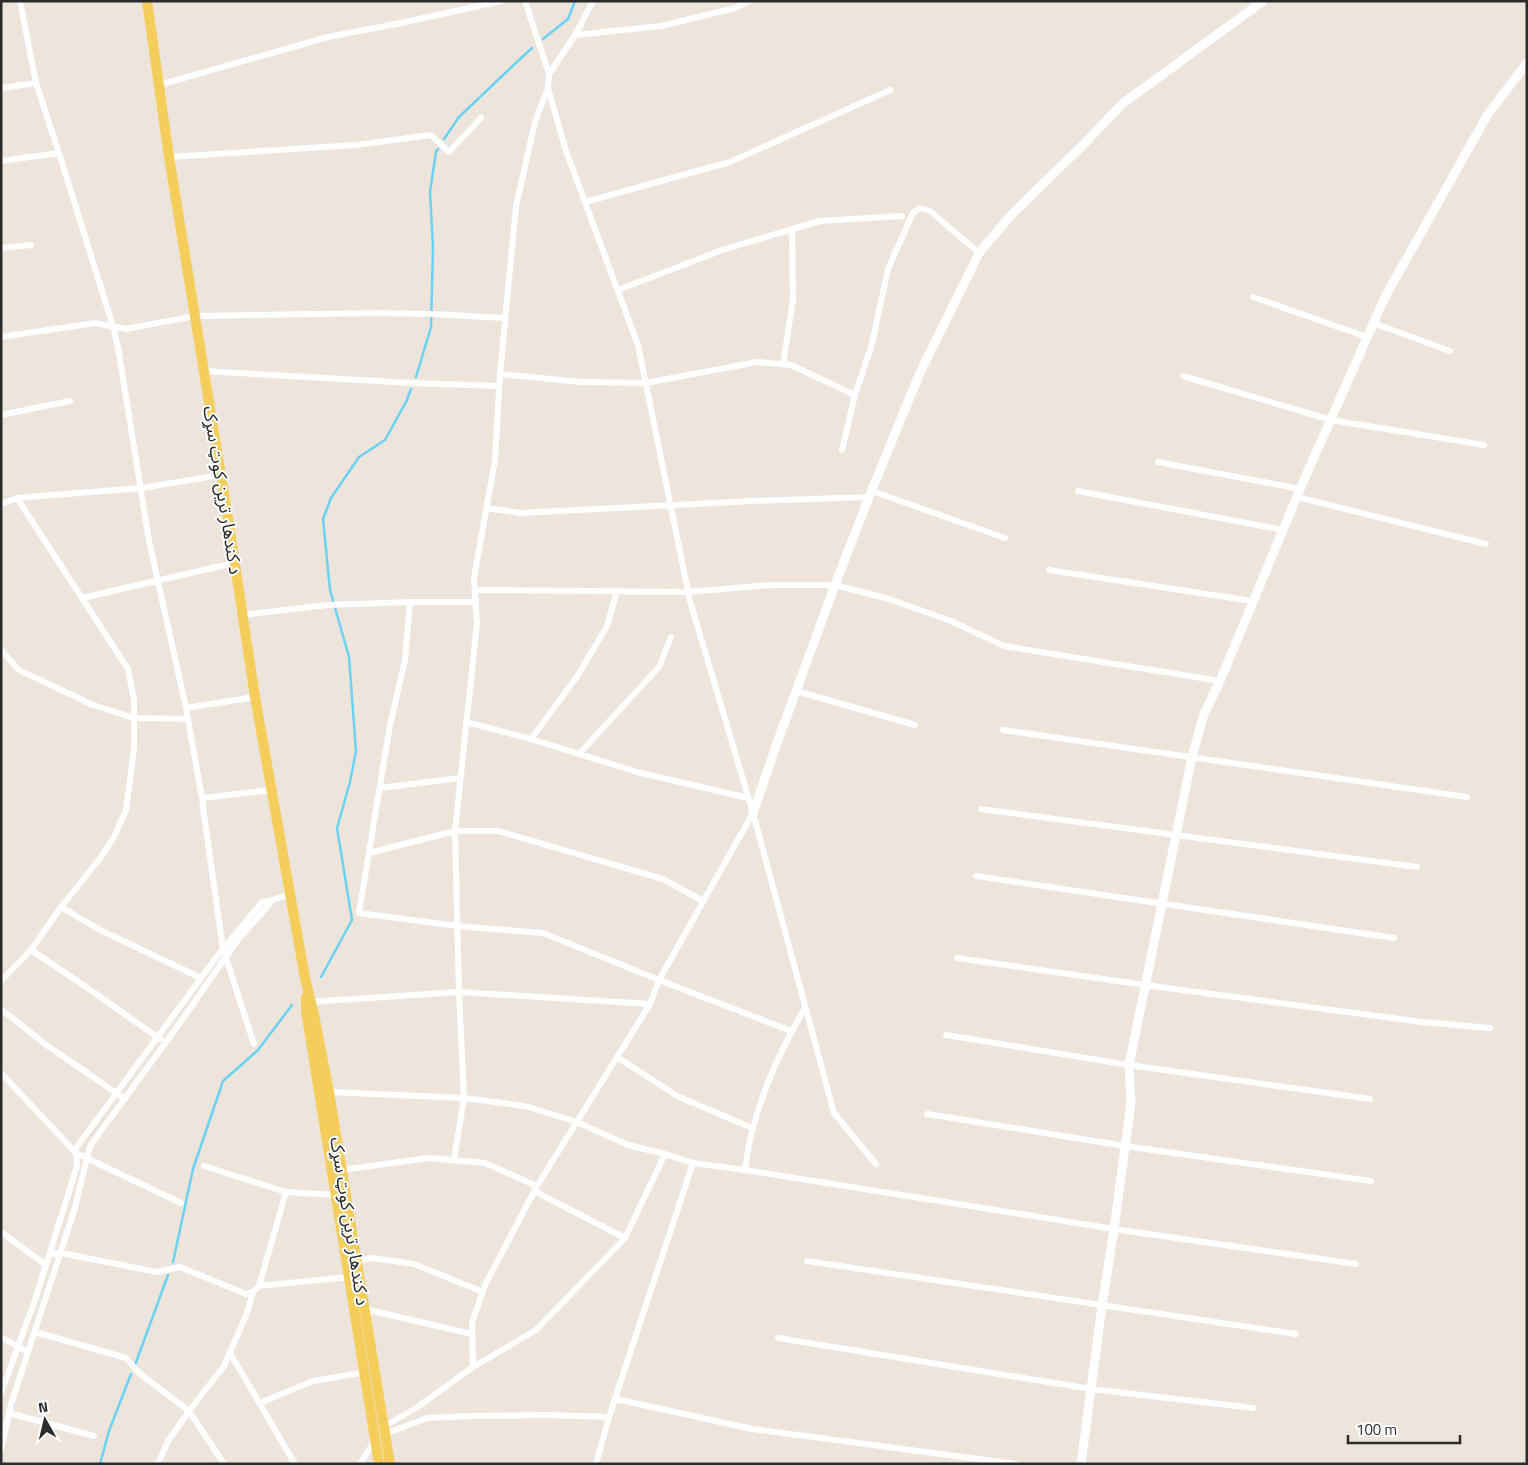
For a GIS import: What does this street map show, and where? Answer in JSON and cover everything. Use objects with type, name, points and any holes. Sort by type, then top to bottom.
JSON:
[{"type":"main road","name":"د کندهار ترين کوټ سړک","points":[[147,1],[169,157],[221,474],[255,698],[308,1002],[329,1092],[390,1464]]},
{"type":"main road","name":"د کندهار ترين کوټ سړک","points":[[308,1002],[306,1011],[379,1464]]},
{"type":"street","points":[[20,1],[36,83],[113,326],[149,541],[186,708],[202,798],[223,949],[254,1044]]},
{"type":"street","points":[[159,85],[328,38],[500,1]]},
{"type":"street","points":[[454,1160],[464,1098],[458,992],[455,831],[477,623],[474,578],[495,460],[499,386],[516,206],[535,122],[548,88],[549,74],[525,1]]},
{"type":"street","points":[[549,74],[575,35],[593,1]]},
{"type":"street","points":[[575,35],[661,26],[735,8],[749,1]]},
{"type":"street","points":[[473,1367],[472,1323],[483,1292],[536,1189],[650,1004],[659,980],[753,813],[835,585],[871,494],[919,375],[978,253],[1012,214],[1122,104],[1263,1]]},
{"type":"street","points":[[1081,1464],[1131,1103],[1129,1066],[1192,757],[1204,714],[1220,681],[1252,601],[1385,298],[1488,114],[1527,63]]},
{"type":"street","points":[[1,88],[36,83]]},
{"type":"street","points":[[548,88],[566,150],[638,345],[688,592],[753,813],[834,1113],[876,1164]]},
{"type":"street","points":[[585,202],[730,162],[890,90]]},
{"type":"street","points":[[169,157],[356,145],[431,135],[450,152],[481,118]]},
{"type":"street","points":[[1,161],[59,153]]},
{"type":"street","points":[[842,450],[855,395],[872,344],[888,269],[913,213],[920,208],[930,211],[978,253]]},
{"type":"street","points":[[618,290],[725,249],[820,221],[902,216]]},
{"type":"street","points":[[783,364],[793,300],[792,229]]},
{"type":"street","points":[[1,248],[31,245]]},
{"type":"street","points":[[1253,297],[1367,337]]},
{"type":"street","points":[[1,337],[96,322],[126,329],[195,316],[432,314],[506,318]]},
{"type":"street","points":[[1373,324],[1450,351]]},
{"type":"street","points":[[500,374],[580,382],[646,383],[757,362],[791,365],[855,395]]},
{"type":"street","points":[[204,371],[499,386]]},
{"type":"street","points":[[1183,376],[1331,420],[1484,445]]},
{"type":"street","points":[[1,415],[70,402]]},
{"type":"street","points":[[1158,462],[1299,493],[1486,544]]},
{"type":"street","points":[[1,504],[17,498],[141,488],[221,474]]},
{"type":"street","points":[[1078,491],[1283,530]]},
{"type":"street","points":[[486,508],[520,513],[871,494],[1005,538]]},
{"type":"street","points":[[1,981],[31,950],[114,837],[126,810],[134,748],[134,700],[128,669],[17,498]]},
{"type":"street","points":[[82,598],[234,563]]},
{"type":"street","points":[[1049,570],[1252,601]]},
{"type":"street","points":[[475,590],[688,592],[771,586],[835,585],[889,599],[951,621],[1004,646],[1220,681]]},
{"type":"street","points":[[531,739],[578,675],[607,626],[617,591]]},
{"type":"street","points":[[410,602],[405,660],[390,725],[359,913],[457,926],[543,933],[791,1031]]},
{"type":"street","points":[[242,615],[328,605],[476,602]]},
{"type":"street","points":[[579,754],[659,667],[671,637]]},
{"type":"street","points":[[1,650],[19,670],[93,705],[134,718],[188,719]]},
{"type":"street","points":[[796,691],[915,726]]},
{"type":"street","points":[[186,708],[255,698]]},
{"type":"street","points":[[466,722],[531,739],[637,772],[748,798]]},
{"type":"street","points":[[1003,730],[1466,797]]},
{"type":"street","points":[[380,788],[460,778]]},
{"type":"street","points":[[202,798],[271,790]]},
{"type":"street","points":[[981,809],[1417,867]]},
{"type":"street","points":[[369,853],[455,831],[498,831],[663,879],[703,901]]},
{"type":"street","points":[[976,876],[1394,938]]},
{"type":"street","points":[[1,1393],[50,1254],[78,1166],[76,1148],[201,978],[262,902],[290,894]]},
{"type":"street","points":[[1,1450],[9,1413],[74,1211],[90,1146],[237,941],[273,900]]},
{"type":"street","points":[[61,907],[100,930],[201,978]]},
{"type":"street","points":[[31,950],[165,1043]]},
{"type":"street","points":[[957,958],[1422,1022],[1490,1028]]},
{"type":"street","points":[[308,1002],[458,992],[650,1004]]},
{"type":"street","points":[[745,1170],[752,1128],[767,1084],[791,1031],[805,1008]]},
{"type":"street","points":[[1,1009],[45,1044],[124,1099]]},
{"type":"street","points":[[946,1035],[1129,1066],[1370,1099]]},
{"type":"street","points":[[617,1057],[679,1097],[752,1128]]},
{"type":"street","points":[[1,1073],[76,1153],[181,1203]]},
{"type":"street","points":[[329,1092],[464,1098],[525,1106],[577,1122],[628,1145],[693,1163],[1114,1229],[1356,1264]]},
{"type":"street","points":[[927,1114],[1125,1146],[1371,1181]]},
{"type":"street","points":[[384,1431],[473,1367],[536,1330],[625,1238],[666,1154]]},
{"type":"street","points":[[341,1170],[429,1158],[485,1163],[625,1238]]},
{"type":"street","points":[[596,1464],[609,1416],[693,1163]]},
{"type":"street","points":[[204,1166],[286,1192],[335,1195]]},
{"type":"street","points":[[158,1464],[168,1441],[188,1411],[224,1366],[247,1312],[253,1292],[259,1286],[286,1192]]},
{"type":"street","points":[[1,1232],[46,1265]]},
{"type":"street","points":[[50,1254],[60,1253],[157,1272],[180,1267],[246,1294],[253,1292]]},
{"type":"street","points":[[356,1261],[374,1258],[414,1264],[483,1292]]},
{"type":"street","points":[[807,1260],[1296,1334]]},
{"type":"street","points":[[259,1286],[349,1277]]},
{"type":"street","points":[[364,1309],[472,1334]]},
{"type":"street","points":[[35,1332],[126,1358],[139,1374],[188,1411],[224,1464]]},
{"type":"street","points":[[1,1337],[28,1352]]},
{"type":"street","points":[[778,1338],[1091,1389],[1252,1408]]},
{"type":"street","points":[[230,1353],[295,1464]]},
{"type":"street","points":[[260,1404],[313,1381],[364,1372]]},
{"type":"street","points":[[616,1399],[752,1429],[1016,1464]]},
{"type":"street","points":[[9,1413],[94,1436]]},
{"type":"street","points":[[384,1431],[427,1418],[548,1415],[609,1416]]},
{"type":"street","points":[[360,1464],[375,1440]]},
{"type":"waterway","points":[[543,39],[568,19],[575,1]]},
{"type":"waterway","points":[[444,139],[459,117],[532,48]]},
{"type":"waterway","points":[[416,377],[431,327],[433,248],[430,192],[438,149]]},
{"type":"waterway","points":[[321,977],[352,920],[337,828],[350,782],[356,751],[349,657],[330,590],[323,519],[331,498],[359,457],[385,440],[411,389]]},
{"type":"waterway","points":[[173,1262],[193,1169],[223,1081],[258,1050],[292,1005]]},
{"type":"waterway","points":[[135,1365],[168,1275]]},
{"type":"waterway","points":[[100,1464],[109,1431],[131,1374]]}]
